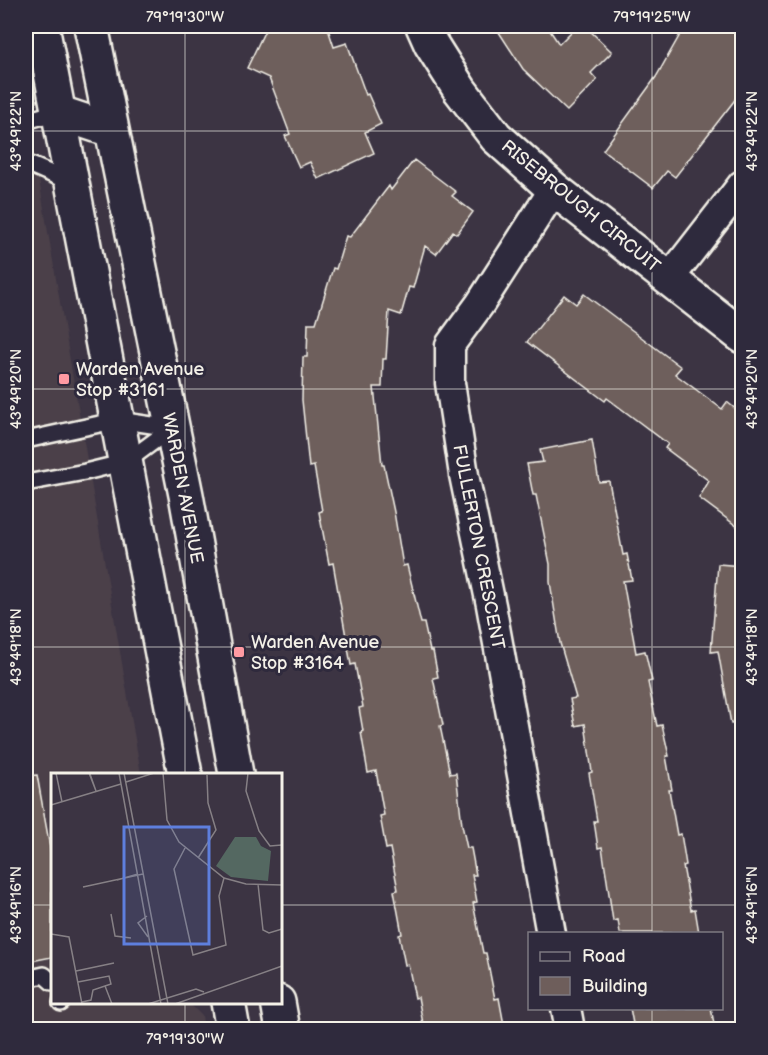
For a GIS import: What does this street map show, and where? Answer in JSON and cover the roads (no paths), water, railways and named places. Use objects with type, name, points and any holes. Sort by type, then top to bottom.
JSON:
[{"type":"main road","points":[[42,26],[185,773]]},
{"type":"main road","name":"WARDEN AVENUE","points":[[91,26],[172,428],[236,773]]},
{"type":"main road","name":"RISEBROUGH CIRCUIT","points":[[423,26],[431,44],[460,90],[496,137],[554,189],[742,336]]},
{"type":"main road","points":[[57,112],[111,130]]},
{"type":"main road","points":[[228,1004],[232,1029]]},
{"type":"main road","points":[[278,1004],[283,1029]]},
{"type":"street","points":[[669,279],[742,186]]},
{"type":"street","name":"FULLERTON CRESCENT","points":[[551,932],[491,605],[464,475],[450,383],[450,345],[480,304],[554,189]]},
{"type":"street","points":[[566,1010],[570,1029]]},
{"type":"lane","points":[[26,121],[57,112]]},
{"type":"lane","points":[[26,162],[73,183]]},
{"type":"lane","points":[[26,440],[118,420],[172,428]]},
{"type":"lane","points":[[26,483],[126,462],[172,428]]},
{"type":"lane","points":[[26,979],[44,975],[51,981]]},
{"type":"place","name":"Warden Avenue Stop #3161","points":[[64,379]]},
{"type":"place","name":"Warden Avenue Stop #3164","points":[[239,652]]}]
